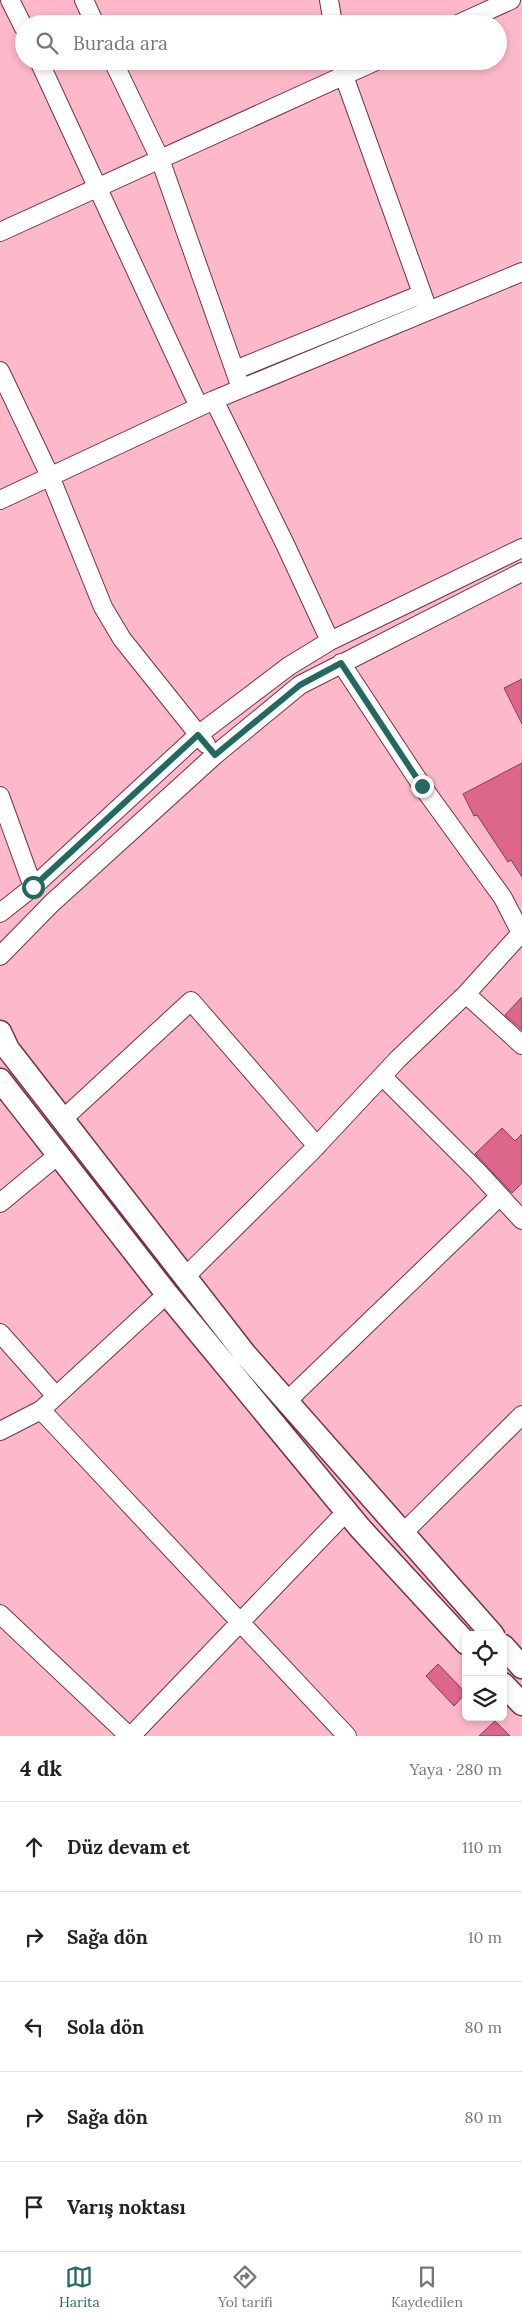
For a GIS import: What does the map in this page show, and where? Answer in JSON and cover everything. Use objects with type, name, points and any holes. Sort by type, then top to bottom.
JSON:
[{"type":"main road","points":[[0,1032],[8,1049],[245,1354],[489,1631]]},
{"type":"main road","points":[[0,1080],[167,1294],[346,1512],[462,1639]]},
{"type":"main road","points":[[507,1688],[522,1704]]},
{"type":"street","points":[[10,0],[18,15]]},
{"type":"street","points":[[84,0],[91,15]]},
{"type":"street","points":[[329,0],[332,15]]},
{"type":"street","points":[[478,15],[511,0]]},
{"type":"street","points":[[43,70],[206,403],[285,544],[330,641]]},
{"type":"street","points":[[117,70],[160,158],[241,388]]},
{"type":"street","points":[[0,232],[160,158],[338,70]]},
{"type":"street","points":[[343,70],[425,302]]},
{"type":"street","points":[[235,370],[425,302],[522,272]]},
{"type":"street","points":[[0,500],[425,302]]},
{"type":"street","points":[[0,371],[50,476],[102,607],[122,639],[215,755]]},
{"type":"street","points":[[0,913],[33,887],[198,735],[289,666],[330,641],[522,548]]},
{"type":"street","points":[[0,956],[52,903],[215,755],[300,685],[522,572]]},
{"type":"street","points":[[186,1276],[317,1146],[382,1076],[466,994],[522,932],[503,898],[422,786],[341,663]]},
{"type":"street","points":[[0,796],[33,887]]},
{"type":"street","points":[[466,994],[522,1045]]},
{"type":"street","points":[[62,1118],[191,1001],[317,1146]]},
{"type":"street","points":[[382,1076],[522,1220]]},
{"type":"street","points":[[0,1202],[58,1155]]},
{"type":"street","points":[[287,1401],[500,1196]]},
{"type":"street","points":[[0,1431],[41,1410],[167,1294]]},
{"type":"street","points":[[0,1333],[56,1396]]},
{"type":"street","points":[[41,1410],[347,1736]]},
{"type":"street","points":[[403,1533],[522,1415]]},
{"type":"street","points":[[0,1614],[130,1736],[346,1512]]},
{"type":"building","points":[[522,679],[522,724],[504,688]]},
{"type":"building","points":[[522,763],[522,877],[511,860],[508,862],[477,815],[474,816],[463,794]]},
{"type":"building","points":[[522,997],[522,1030],[505,1015]]},
{"type":"building","points":[[502,1128],[515,1141],[522,1134],[522,1183],[512,1193],[475,1154]]},
{"type":"building","points":[[438,1664],[462,1689],[462,1697],[454,1706],[426,1676]]},
{"type":"building","points":[[495,1721],[510,1736],[479,1736]]},
{"type":"route","points":[[33,887],[198,735],[215,755],[300,685],[341,663],[422,786]]}]
